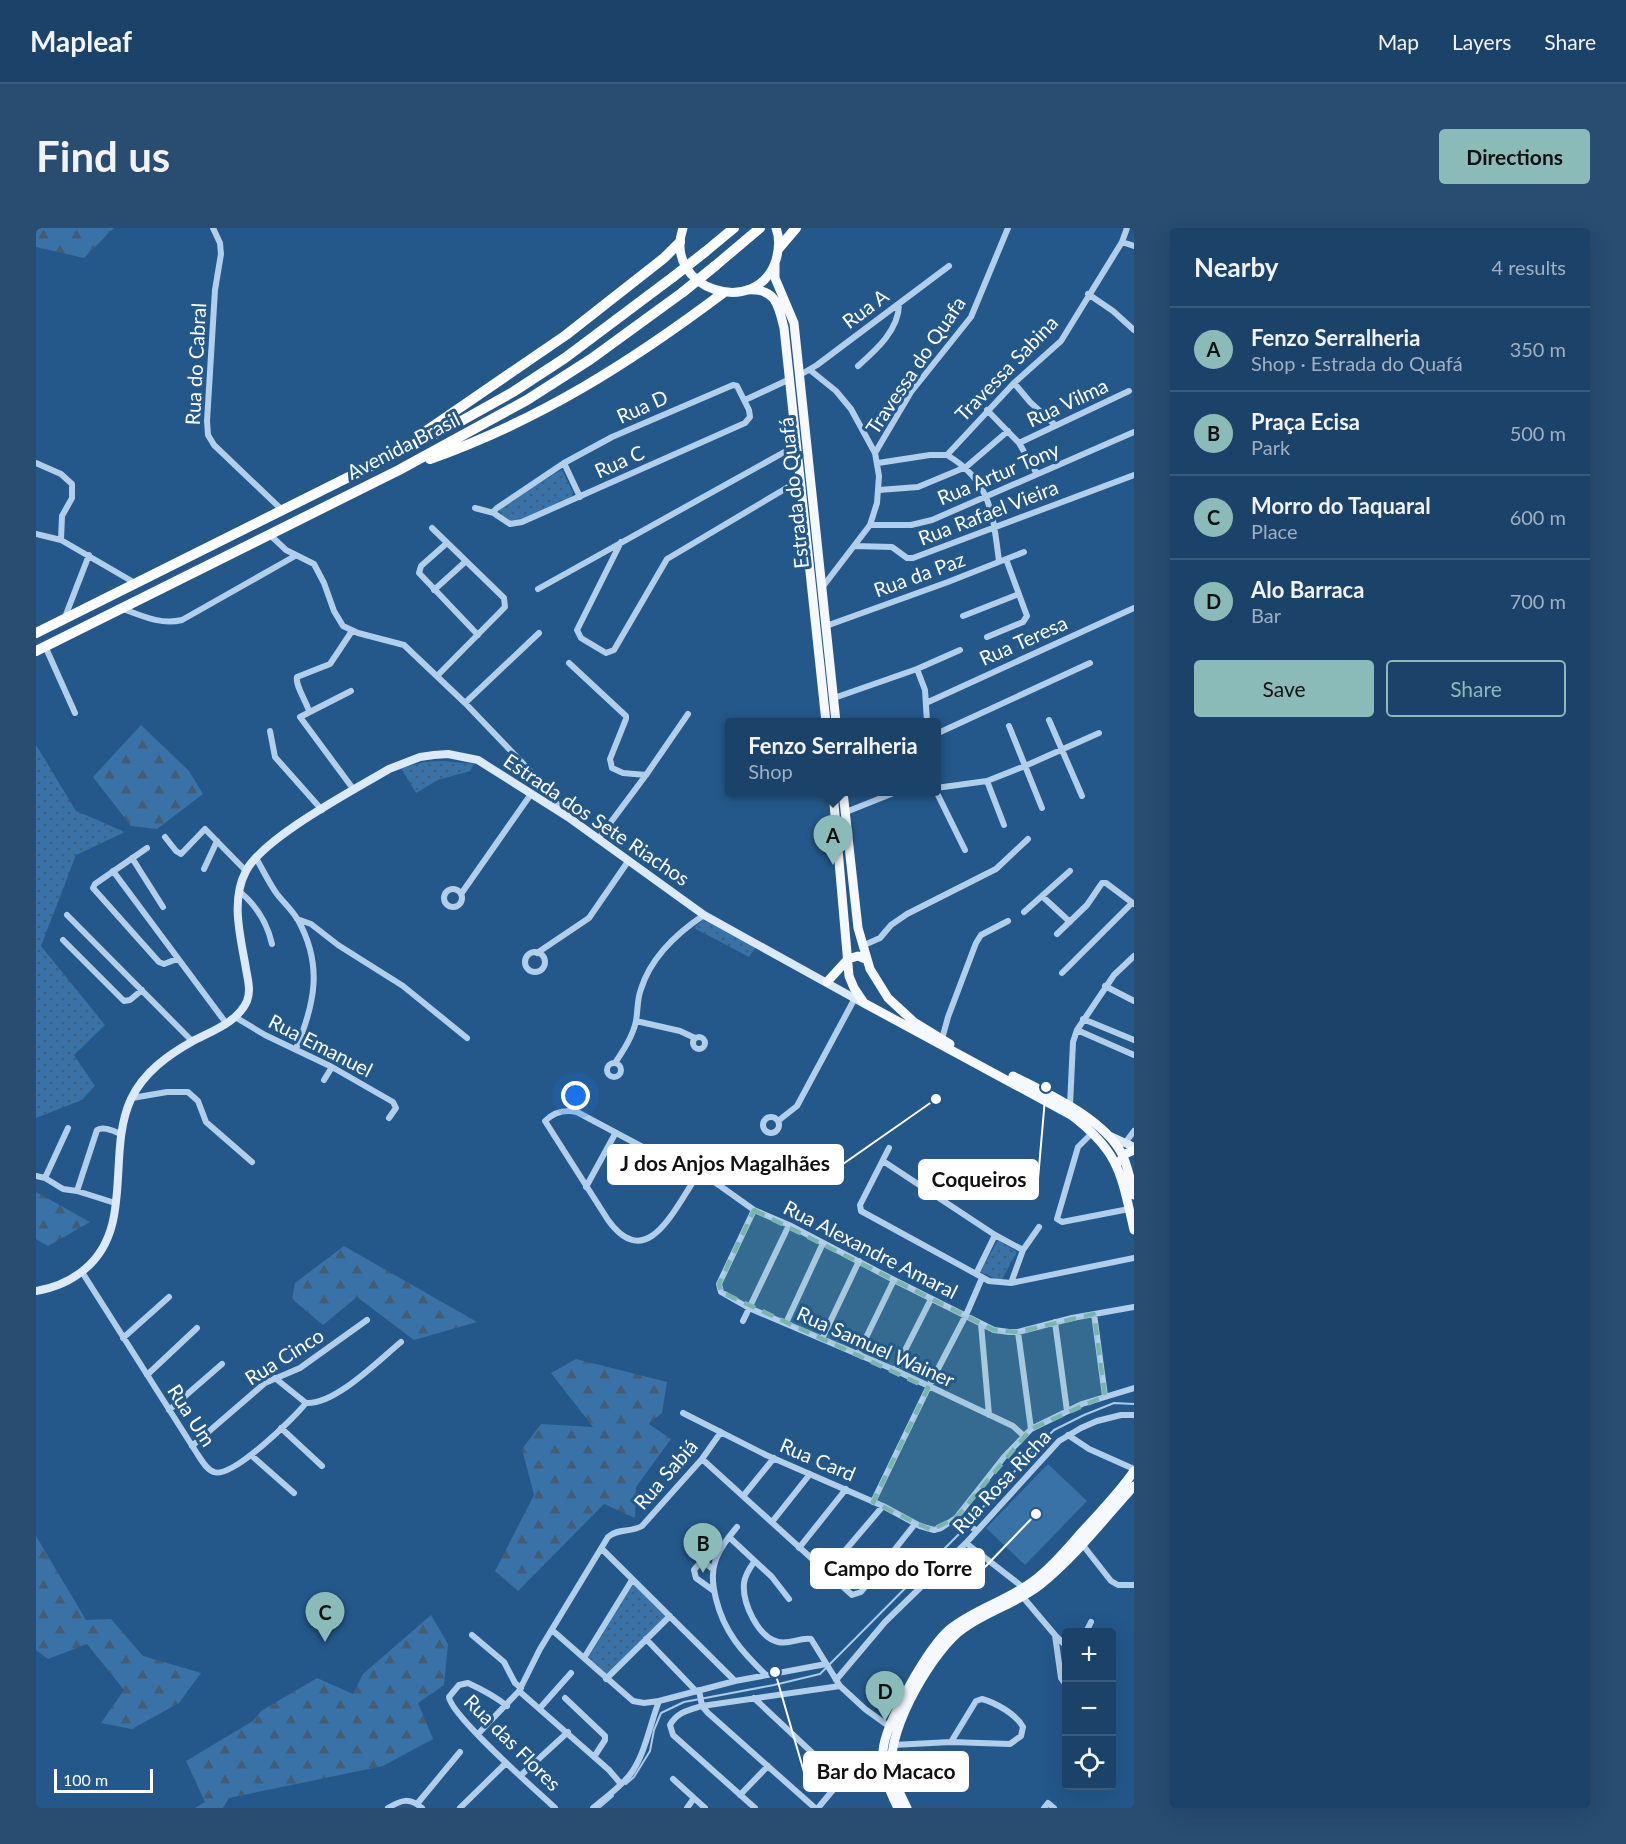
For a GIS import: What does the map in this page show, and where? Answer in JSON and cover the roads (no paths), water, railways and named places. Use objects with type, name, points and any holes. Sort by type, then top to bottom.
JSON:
[{"type":"highway","name":"Avenida Brasil","points":[[36,633],[463,420],[513,392],[673,278],[734,228]]},
{"type":"highway","name":"Avenida Brasil","points":[[40,648],[399,470],[526,400],[600,352],[683,292],[760,228]]},
{"type":"highway","points":[[779,248],[796,228]]},
{"type":"highway","points":[[383,460],[567,334],[664,258],[680,242]]},
{"type":"highway","points":[[399,470],[461,448],[528,419],[662,339],[723,293]]},
{"type":"main road","points":[[683,228],[680,242],[685,263],[697,281],[709,289],[723,293],[747,290],[764,279],[775,263],[779,248],[776,228]]},
{"type":"main road","name":"Estrada do Quafá","points":[[775,263],[775,278],[794,323],[797,444],[825,718]]},
{"type":"main road","name":"Estrada do Quafá","points":[[747,290],[764,290],[776,303],[795,377],[836,718]]},
{"type":"main road","points":[[833,796],[851,981],[864,1003]]},
{"type":"main road","points":[[844,796],[858,928],[867,960]]},
{"type":"main road","points":[[827,982],[848,959],[858,956],[867,960]]},
{"type":"main road","name":"Estrada dos Sete Riachos","points":[[867,960],[875,979],[888,998],[914,1022],[1070,1106],[1096,1130],[1119,1169]]},
{"type":"main road","points":[[875,1009],[883,1005],[888,998]]},
{"type":"main road","name":"Estrada dos Sete Riachos","points":[[864,1003],[1071,1114],[1096,1130]]},
{"type":"main road","points":[[1096,1130],[1113,1142],[1122,1155],[1134,1195]]},
{"type":"main road","points":[[1131,1147],[1122,1155],[1119,1169],[1134,1230]]},
{"type":"main road","points":[[1130,1177],[1134,1166]]},
{"type":"main road","points":[[898,1808],[889,1789],[884,1769],[883,1749],[890,1727],[916,1676],[939,1641],[949,1630],[978,1612],[1023,1592],[1056,1561],[1117,1494],[1134,1470]]},
{"type":"main road","points":[[907,1808],[894,1776],[893,1745],[899,1723],[942,1648],[951,1638],[972,1623],[1055,1572],[1134,1486]]},
{"type":"street","name":"Rua do Cabral","points":[[213,228],[220,243],[221,254],[213,324],[208,435],[214,445],[281,509]]},
{"type":"street","name":"Travessa do Quafa","points":[[875,453],[911,392],[971,317],[1008,228]]},
{"type":"street","name":"Travessa Sabina","points":[[947,455],[1014,383],[1061,341],[1122,242],[1127,228]]},
{"type":"street","points":[[1122,242],[1134,246]]},
{"type":"street","name":"Rua A","points":[[745,400],[810,370],[950,266]]},
{"type":"street","points":[[1088,294],[1134,329]]},
{"type":"street","points":[[858,366],[891,331],[898,317],[899,304]]},
{"type":"street","points":[[810,370],[843,399],[858,420],[878,462],[879,490],[870,525],[821,590]]},
{"type":"street","points":[[1014,383],[1030,402],[1055,425]]},
{"type":"street","name":"Rua D","points":[[494,514],[497,508],[564,464],[612,437],[730,386],[737,386],[745,400]]},
{"type":"street","name":"Rua Vilma","points":[[1019,443],[1129,392]]},
{"type":"street","name":"Rua C","points":[[494,514],[506,522],[514,524],[522,522],[745,423],[750,414],[745,400]]},
{"type":"street","name":"Rua Vilma","points":[[987,410],[1019,443],[1037,474]]},
{"type":"street","points":[[879,490],[918,487],[966,467],[1008,431]]},
{"type":"street","name":"Rua Artur Tony","points":[[870,525],[920,524],[1134,432]]},
{"type":"street","points":[[538,589],[797,444]]},
{"type":"street","points":[[878,462],[947,455],[966,467],[975,477],[993,515],[994,528],[1003,560],[1027,616],[1026,619],[987,637]]},
{"type":"street","points":[[36,463],[61,474],[72,484],[72,498],[62,516],[61,540]]},
{"type":"street","points":[[564,464],[580,497]]},
{"type":"street","name":"Rua Rafael Vieira","points":[[854,546],[892,547],[910,558],[1134,475]]},
{"type":"street","points":[[621,542],[577,632],[581,638],[606,653],[614,650],[661,567],[672,555],[800,480]]},
{"type":"street","points":[[474,508],[494,514]]},
{"type":"street","points":[[432,528],[504,598],[505,607],[437,676]]},
{"type":"street","points":[[268,533],[286,550],[314,564],[334,611],[344,626],[352,631],[404,645],[534,774],[568,817]]},
{"type":"street","points":[[36,534],[61,540],[136,583]]},
{"type":"street","points":[[447,543],[421,566],[419,573],[478,635]]},
{"type":"street","name":"Rua da Paz","points":[[826,626],[1024,552]]},
{"type":"street","points":[[65,618],[89,555]]},
{"type":"street","points":[[121,608],[153,620],[173,622],[182,620],[296,556]]},
{"type":"street","points":[[434,590],[465,562]]},
{"type":"street","points":[[963,616],[1019,594]]},
{"type":"street","name":"Rua Teresa","points":[[926,703],[1134,608]]},
{"type":"street","points":[[309,711],[296,682],[297,676],[330,664],[352,631]]},
{"type":"street","points":[[465,703],[539,633]]},
{"type":"street","points":[[40,648],[75,713]]},
{"type":"street","points":[[834,698],[917,669],[960,650]]},
{"type":"street","points":[[569,663],[626,716],[610,759],[612,768],[623,773],[646,775]]},
{"type":"street","points":[[941,732],[1090,663]]},
{"type":"street","points":[[917,669],[925,690],[927,718]]},
{"type":"street","points":[[351,691],[309,711],[300,718],[354,790]]},
{"type":"street","points":[[599,838],[688,714]]},
{"type":"street","points":[[1048,720],[1082,796]]},
{"type":"street","points":[[1009,726],[1042,808]]},
{"type":"street","points":[[270,731],[275,757],[322,810]]},
{"type":"street","points":[[941,788],[987,781],[1099,732]]},
{"type":"street","name":"Estrada dos Sete Riachos","points":[[36,1291],[61,1284],[82,1272],[97,1257],[109,1239],[113,1226],[121,1134],[132,1098],[142,1081],[156,1066],[192,1041],[235,1017],[246,1003],[249,989],[238,912],[240,892],[246,871],[256,858],[277,840],[322,810],[354,790],[420,757],[448,754],[478,760],[599,838],[704,915],[864,1003]]},
{"type":"street","points":[[987,781],[1004,825]]},
{"type":"street","points":[[461,894],[531,794]]},
{"type":"street","points":[[846,812],[886,796]]},
{"type":"street","points":[[939,796],[965,850]]},
{"type":"street","points":[[165,837],[176,851],[182,854],[202,830],[206,830],[246,871]]},
{"type":"street","points":[[862,946],[880,938],[891,925],[907,914],[996,869],[1028,839]]},
{"type":"street","points":[[204,869],[217,841]]},
{"type":"street","points":[[147,848],[95,884],[93,888],[159,962],[164,964],[177,959]]},
{"type":"street","points":[[132,858],[163,907]]},
{"type":"street","points":[[256,858],[275,891],[297,919],[312,951],[315,984],[305,1029],[296,1049]]},
{"type":"street","points":[[537,953],[589,918],[629,860]]},
{"type":"street","points":[[113,871],[226,1023]]},
{"type":"street","points":[[1024,912],[1070,871]]},
{"type":"street","points":[[1057,934],[1087,905],[1101,884],[1106,883],[1133,903],[1062,973]]},
{"type":"street","points":[[240,892],[261,914],[272,944]]},
{"type":"street","points":[[1043,897],[1070,922]]},
{"type":"street","points":[[67,915],[192,1041]]},
{"type":"street","points":[[615,1064],[636,1022],[640,990],[647,973],[659,954],[677,936],[704,915]]},
{"type":"street","points":[[297,919],[311,924],[338,945],[403,986],[467,1038]]},
{"type":"street","points":[[942,1039],[976,943],[981,935],[1008,921]]},
{"type":"street","points":[[63,940],[124,1001],[130,1000],[142,990]]},
{"type":"street","points":[[1070,1106],[1073,1042],[1077,1030],[1118,970],[1134,956]]},
{"type":"street","points":[[1106,986],[1134,1001]]},
{"type":"street","points":[[778,1121],[797,1106],[855,998]]},
{"type":"street","name":"Rua Emanuel","points":[[235,1017],[259,1032],[332,1066],[393,1102],[396,1108],[389,1118]]},
{"type":"street","points":[[1083,1019],[1134,1040]]},
{"type":"street","points":[[636,1022],[680,1031],[695,1038]]},
{"type":"street","points":[[1077,1030],[1134,1055]]},
{"type":"street","points":[[324,1080],[332,1066]]},
{"type":"street","points":[[132,1098],[167,1092],[188,1092],[198,1101],[206,1122],[252,1162]]},
{"type":"street","name":"Rua Alexandre Amaral","points":[[586,1187],[545,1121],[554,1114],[570,1110],[697,1176],[723,1186],[754,1210],[789,1225],[981,1324],[1002,1332],[1018,1332],[1055,1322],[1134,1307]]},
{"type":"street","points":[[45,1178],[68,1128]]},
{"type":"street","points":[[76,1191],[97,1130],[101,1128],[121,1134]]},
{"type":"street","points":[[1129,1209],[1062,1222],[1057,1219],[1078,1147],[1096,1130],[1131,1147],[1134,1131]]},
{"type":"street","points":[[615,1134],[586,1187],[617,1232],[633,1242],[651,1237],[660,1229],[697,1176]]},
{"type":"street","points":[[889,1148],[860,1205],[863,1214],[979,1276],[998,1283],[1011,1283],[1134,1258]]},
{"type":"street","points":[[1109,1152],[1134,1156]]},
{"type":"street","points":[[883,1161],[994,1235],[1023,1250]]},
{"type":"street","points":[[36,1176],[45,1178],[63,1189],[115,1203]]},
{"type":"street","name":"Rua Samuel Wainer","points":[[754,1210],[719,1284],[721,1292],[749,1308],[858,1354],[1013,1426],[1023,1436]]},
{"type":"street","points":[[743,1321],[789,1225]]},
{"type":"street","points":[[1011,1283],[1023,1250],[1039,1227]]},
{"type":"street","points":[[873,1502],[966,1316],[994,1235]]},
{"type":"street","points":[[786,1323],[823,1243]]},
{"type":"street","points":[[822,1339],[859,1262]]},
{"type":"street","name":"Rua Um","points":[[82,1272],[192,1446],[214,1473],[229,1471],[251,1455],[306,1402]]},
{"type":"street","points":[[858,1354],[894,1280]]},
{"type":"street","points":[[123,1338],[170,1297]]},
{"type":"street","points":[[895,1371],[932,1299]]},
{"type":"street","points":[[1094,1314],[1105,1396]]},
{"type":"street","name":"Rua Cinco","points":[[192,1446],[265,1383],[300,1368],[367,1320]]},
{"type":"street","points":[[1055,1322],[1067,1411]]},
{"type":"street","points":[[981,1324],[989,1415]]},
{"type":"street","points":[[147,1375],[197,1328]]},
{"type":"street","points":[[1018,1332],[1031,1429]]},
{"type":"street","points":[[275,1378],[306,1402],[321,1402],[332,1397],[401,1342]]},
{"type":"street","points":[[169,1410],[222,1364]]},
{"type":"street","name":"Rua Rosa Richa","points":[[942,1528],[958,1519],[1023,1436],[1031,1429],[1067,1411],[1105,1396],[1134,1388]]},
{"type":"street","name":"Rua Card","points":[[683,1413],[774,1458],[883,1506],[915,1524],[931,1530],[942,1528]]},
{"type":"street","name":"Rua Rosa Richa","points":[[836,1680],[885,1622],[966,1543],[974,1528],[1045,1454],[1068,1435],[1097,1421],[1120,1415],[1134,1415]]},
{"type":"street","points":[[281,1428],[322,1466]]},
{"type":"street","name":"Rua Sabiá","points":[[478,1734],[507,1706],[520,1689],[533,1661],[608,1537],[614,1532],[632,1531],[642,1526],[702,1459],[721,1432]]},
{"type":"street","points":[[1068,1435],[1089,1449],[1134,1470]]},
{"type":"street","points":[[251,1455],[294,1493]]},
{"type":"street","points":[[744,1496],[774,1458]]},
{"type":"street","points":[[702,1459],[852,1595],[861,1592],[915,1524]]},
{"type":"street","points":[[772,1522],[810,1474]]},
{"type":"street","points":[[799,1548],[846,1489]]},
{"type":"street","points":[[826,1572],[883,1506]]},
{"type":"street","points":[[958,1519],[974,1528]]},
{"type":"street","points":[[737,1527],[719,1552],[713,1569],[714,1592],[722,1619],[735,1642],[766,1675]]},
{"type":"street","points":[[729,1537],[753,1562],[772,1576],[789,1599]]},
{"type":"street","points":[[966,1543],[1023,1592],[1062,1642]]},
{"type":"street","points":[[1082,1544],[1114,1583],[1134,1584]]},
{"type":"street","points":[[602,1549],[735,1681]]},
{"type":"street","points":[[753,1562],[745,1578],[744,1592],[757,1626],[768,1638],[777,1642],[811,1639],[840,1686],[865,1709],[890,1727]]},
{"type":"street","points":[[713,1569],[705,1563],[699,1564],[694,1570],[696,1578],[714,1592]]},
{"type":"street","points":[[584,1658],[632,1580]]},
{"type":"street","points":[[606,1679],[670,1616]]},
{"type":"street","points":[[1088,1628],[1091,1622]]},
{"type":"street","points":[[552,1630],[633,1701],[644,1703],[735,1681],[827,1665]]},
{"type":"street","points":[[472,1635],[504,1662],[520,1689],[621,1784]]},
{"type":"street","points":[[1055,1635],[1060,1678],[1063,1682]]},
{"type":"street","points":[[646,1639],[698,1691],[702,1704],[716,1721],[817,1808],[838,1784],[835,1774],[754,1698]]},
{"type":"street","points":[[540,1708],[571,1673]]},
{"type":"street","name":"Rua das Flores","points":[[507,1706],[496,1697],[487,1695],[468,1683],[459,1685],[450,1694],[450,1703],[478,1734],[555,1808]]},
{"type":"street","points":[[756,1808],[673,1735],[670,1725],[676,1716],[702,1704],[840,1686]]},
{"type":"street","points":[[565,1698],[605,1736],[605,1740],[594,1757]]},
{"type":"street","points":[[893,1745],[951,1742],[1010,1744],[1022,1737],[1023,1727],[1021,1723],[985,1699],[976,1701],[951,1742]]},
{"type":"street","points":[[593,1808],[628,1778],[638,1761],[658,1701]]},
{"type":"street","points":[[520,1776],[568,1732]]},
{"type":"street","points":[[388,1808],[404,1799],[419,1806],[460,1752]]},
{"type":"street","points":[[460,1808],[506,1763]]},
{"type":"street","points":[[740,1795],[768,1766]]},
{"type":"street","points":[[673,1779],[705,1808]]},
{"type":"street","points":[[687,1808],[694,1798]]},
{"type":"street","points":[[1044,1808],[1048,1803],[1054,1808]]},
{"type":"waterway","points":[[626,1784],[634,1777],[650,1751],[654,1730],[661,1713],[684,1702],[820,1674],[963,1530],[1054,1430],[1114,1403],[1134,1404]]},
{"type":"waterway","points":[[599,1808],[613,1796]]},
{"type":"place","name":"Fenzo Serralheria","points":[[833,865]]},
{"type":"place","name":"Coqueiros","points":[[1046,1087]]},
{"type":"place","name":"J dos Anjos Magalhães","points":[[936,1099]]},
{"type":"place","name":"Campo do Torre","points":[[1036,1514]]},
{"type":"place","name":"Praça Ecisa","points":[[703,1573]]},
{"type":"place","name":"Morro do Taquaral","points":[[325,1642]]},
{"type":"place","name":"Bar do Macaco","points":[[775,1672]]},
{"type":"place","name":"Alo Barraca","points":[[885,1721]]}]
